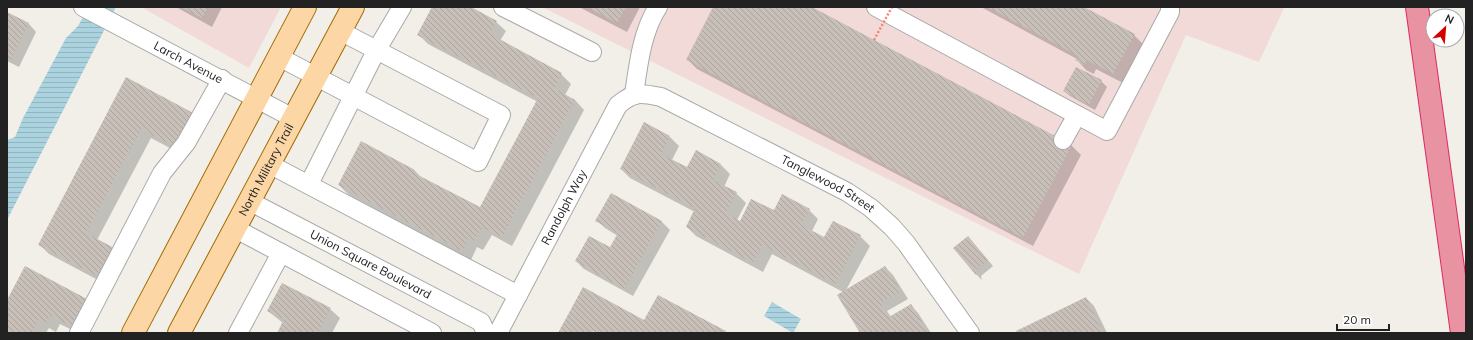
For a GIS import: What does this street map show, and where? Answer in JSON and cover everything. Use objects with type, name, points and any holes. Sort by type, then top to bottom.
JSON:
[{"type":"highway","points":[[1417,7],[1462,333]]},
{"type":"main road","points":[[133,333],[306,7]]},
{"type":"main road","name":"North Military Trail","points":[[179,333],[353,7]]},
{"type":"street","name":"Larch Avenue","points":[[83,7],[293,118]]},
{"type":"street","points":[[309,184],[376,51],[402,7]]},
{"type":"street","points":[[504,7],[592,52]]},
{"type":"street","points":[[637,94],[639,63],[652,17],[658,7]]},
{"type":"street","points":[[876,7],[1107,132],[1170,12],[1170,7]]},
{"type":"street","points":[[279,57],[478,162],[501,115],[340,31]]},
{"type":"street","points":[[79,333],[162,173],[186,143],[222,80]]},
{"type":"street","name":"Randolph Way","points":[[498,333],[618,105],[628,96],[637,94]]},
{"type":"street","name":"Tanglewood Street","points":[[637,94],[661,97],[847,192],[871,208],[906,242],[970,333]]},
{"type":"street","points":[[1064,140],[1077,115]]},
{"type":"street","points":[[269,164],[518,295]]},
{"type":"street","name":"Union Square Boulevard","points":[[249,201],[481,322],[486,333]]},
{"type":"street","points":[[234,228],[432,333]]},
{"type":"street","points":[[238,333],[281,253]]},
{"type":"path","points":[[874,40],[892,7]]},
{"type":"shaded area","points":[[141,7],[281,7],[249,68]]},
{"type":"shaded area","points":[[542,7],[1284,8],[1259,62],[1186,35],[1079,274]]},
{"type":"water","points":[[89,7],[116,7],[7,220],[7,140],[15,137],[23,118],[66,38],[78,26]]},
{"type":"water","points":[[772,302],[801,319],[793,333],[764,316]]},
{"type":"building","points":[[181,7],[208,7],[202,18]]},
{"type":"building","points":[[432,7],[471,7],[497,21],[490,34],[562,73],[554,88],[575,100],[502,237],[482,227],[474,241],[468,238],[462,251],[338,185],[361,141],[415,170],[414,173],[480,207],[538,98],[417,35]]},
{"type":"building","points":[[586,7],[626,7],[617,23]]},
{"type":"building","points":[[713,7],[812,7],[1072,145],[1023,238],[686,60]]},
{"type":"building","points":[[987,7],[1084,7],[1135,34],[1113,74],[1087,60],[1084,65],[1075,60],[1078,56]]},
{"type":"building","points":[[7,12],[29,23],[11,60],[7,58]]},
{"type":"building","points":[[1076,67],[1102,80],[1089,105],[1063,91]]},
{"type":"building","points":[[126,77],[195,114],[177,148],[141,129],[86,233],[116,249],[101,278],[38,245]]},
{"type":"building","points":[[644,122],[670,136],[661,154],[687,167],[696,150],[721,164],[713,180],[737,192],[726,213],[740,221],[751,199],[774,210],[782,194],[810,209],[801,225],[824,237],[833,221],[861,235],[835,284],[762,245],[753,263],[686,227],[695,208],[620,169]]},
{"type":"building","points":[[611,193],[662,221],[624,289],[575,261],[589,236],[610,247],[618,233],[595,221]]},
{"type":"building","points":[[968,236],[988,260],[976,270],[978,273],[976,275],[953,248]]},
{"type":"building","points":[[25,266],[87,299],[73,327],[50,315],[46,323],[39,319],[32,333],[7,333],[7,300]]},
{"type":"building","points":[[885,266],[901,291],[880,303],[889,317],[911,304],[927,331],[924,333],[860,333],[837,295]]},
{"type":"building","points":[[282,283],[331,308],[318,333],[277,333],[284,319],[267,311]]},
{"type":"building","points":[[583,287],[644,320],[658,295],[726,331],[725,333],[597,333],[593,331],[592,333],[558,333]]},
{"type":"building","points":[[1086,297],[1103,333],[1017,333],[1016,331]]}]
